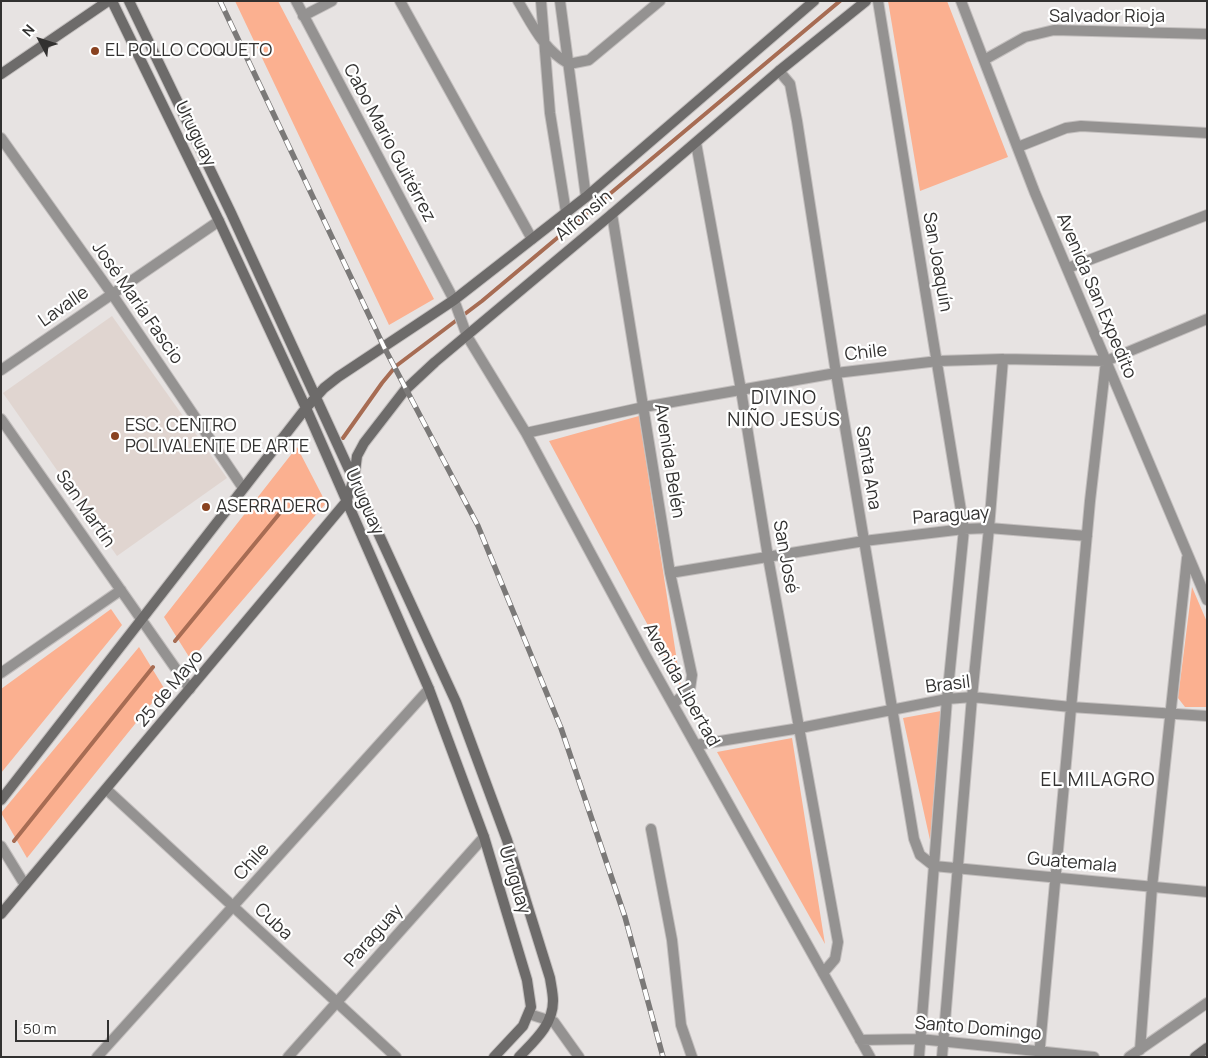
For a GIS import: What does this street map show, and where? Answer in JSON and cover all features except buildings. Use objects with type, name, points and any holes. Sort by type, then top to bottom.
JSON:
[{"type":"street","points":[[1,74],[108,1]]},
{"type":"street","name":"Uruguay","points":[[112,1],[219,221],[306,408],[429,689],[484,837],[527,980],[531,1007],[529,1014]]},
{"type":"street","name":"Uruguay","points":[[128,1],[231,213],[456,702],[507,840],[550,978],[553,1001],[549,1021]]},
{"type":"street","name":"Cabo Mario Guitérrez","points":[[296,1],[454,300],[458,311]]},
{"type":"street","points":[[303,16],[332,1]]},
{"type":"street","points":[[400,1],[532,238]]},
{"type":"street","points":[[518,1],[543,42],[555,56],[568,64],[589,60],[660,1]]},
{"type":"street","points":[[541,1],[550,113],[566,212]]},
{"type":"street","points":[[560,1],[586,196]]},
{"type":"street","name":"Alfonsín","points":[[315,398],[338,378],[454,300],[566,212],[802,5],[814,1]]},
{"type":"street","name":"Alfonsín","points":[[354,479],[357,456],[360,450],[392,405],[465,332],[612,214],[780,71],[866,1]]},
{"type":"street","name":"San Joaquín","points":[[878,1],[964,529],[948,699],[919,1057]]},
{"type":"street","name":"Avenida San Expedito","points":[[961,1],[1035,193],[1188,556],[1202,578],[1207,600]]},
{"type":"street","name":"Salvador Rioja","points":[[984,60],[1025,37],[1054,30],[1207,34]]},
{"type":"street","name":"Santa Ana","points":[[780,71],[790,84],[797,121],[836,373],[914,839],[920,855],[934,866]]},
{"type":"street","points":[[1018,147],[1066,128],[1081,126],[1207,133]]},
{"type":"street","name":"José María Fascio","points":[[1,138],[112,294],[243,488]]},
{"type":"street","name":"San José","points":[[696,143],[741,390],[768,557],[838,942],[835,959],[823,974]]},
{"type":"street","name":"Avenida Belén","points":[[612,214],[670,572],[692,675],[690,688],[673,704]]},
{"type":"street","points":[[1068,268],[1207,214]]},
{"type":"street","name":"Lavalle","points":[[1,370],[219,221]]},
{"type":"street","name":"Avenida Libertad","points":[[458,311],[465,332],[526,433],[673,704],[870,1057]]},
{"type":"street","name":"Chile","points":[[526,433],[644,407],[836,373],[938,361],[1003,359],[1106,361],[1207,318]]},
{"type":"street","points":[[942,1057],[1003,359]]},
{"type":"street","points":[[1039,1054],[1087,536],[1106,361]]},
{"type":"street","points":[[1,800],[315,398]]},
{"type":"street","name":"San Martín","points":[[1,419],[190,689]]},
{"type":"street","name":"25 de Mayo","points":[[1,914],[107,790],[346,502],[354,479]]},
{"type":"street","name":"Paraguay","points":[[670,572],[864,541],[964,529],[989,528],[1087,536]]},
{"type":"street","points":[[1140,1050],[1152,886],[1188,556]]},
{"type":"street","points":[[1,673],[122,590]]},
{"type":"street","name":"Chile","points":[[97,1057],[429,689]]},
{"type":"street","name":"Brasil","points":[[696,745],[800,728],[948,699],[972,697],[1071,707],[1207,716]]},
{"type":"street","name":"Cuba","points":[[107,790],[396,1057]]},
{"type":"street","points":[[651,829],[672,940],[681,1025],[692,1057]]},
{"type":"street","name":"Paraguay","points":[[288,1057],[484,837]]},
{"type":"street","points":[[1,846],[25,885]]},
{"type":"street","name":"Guatemala","points":[[934,866],[1207,892]]},
{"type":"street","points":[[1129,1057],[1207,1003]]},
{"type":"street","points":[[494,1057],[523,1026],[529,1014],[554,1022],[579,1057]]},
{"type":"street","points":[[519,1057],[542,1032],[549,1021]]},
{"type":"street","name":"Santo Domingo","points":[[860,1040],[943,1040],[1039,1054],[1094,1057]]},
{"type":"street","points":[[1195,1057],[1207,1048]]},
{"type":"shaded area","points":[[235,1],[278,1],[434,299],[389,325]]},
{"type":"shaded area","points":[[888,1],[947,1],[1008,157],[920,191]]},
{"type":"shaded area","name":"ESC. CENTRO POLIVALENTE DE ARTE","points":[[112,316],[227,478],[117,556],[3,393]]},
{"type":"shaded area","points":[[639,416],[681,687],[549,441]]},
{"type":"shaded area","points":[[297,447],[326,503],[191,660],[164,617]]},
{"type":"shaded area","points":[[1192,587],[1207,622],[1207,707],[1185,707],[1178,698]]},
{"type":"shaded area","points":[[111,609],[122,625],[1,773],[1,689]]},
{"type":"shaded area","points":[[139,647],[164,688],[27,858],[1,813]]},
{"type":"shaded area","points":[[941,711],[930,840],[903,718]]},
{"type":"shaded area","points":[[792,738],[825,944],[717,752]]},
{"type":"waterway","points":[[343,438],[396,366],[482,301],[840,1]]},
{"type":"waterway","points":[[175,641],[284,508]]},
{"type":"waterway","points":[[14,841],[153,667]]},
{"type":"railway","points":[[220,1],[384,347],[478,526],[561,728],[625,917],[663,1057]]},
{"type":"place","name":"EL POLLO COQUETO","points":[[95,51]]},
{"type":"place","name":"ESC. CENTRO POLIVALENTE DE ARTE","points":[[115,436]]},
{"type":"place","name":"ASERRADERO","points":[[206,507]]},
{"type":"district","name":"DIVINO NIÑO JESÚS","points":[[784,410]]},
{"type":"district","name":"EL MILAGRO","points":[[1098,781]]}]
